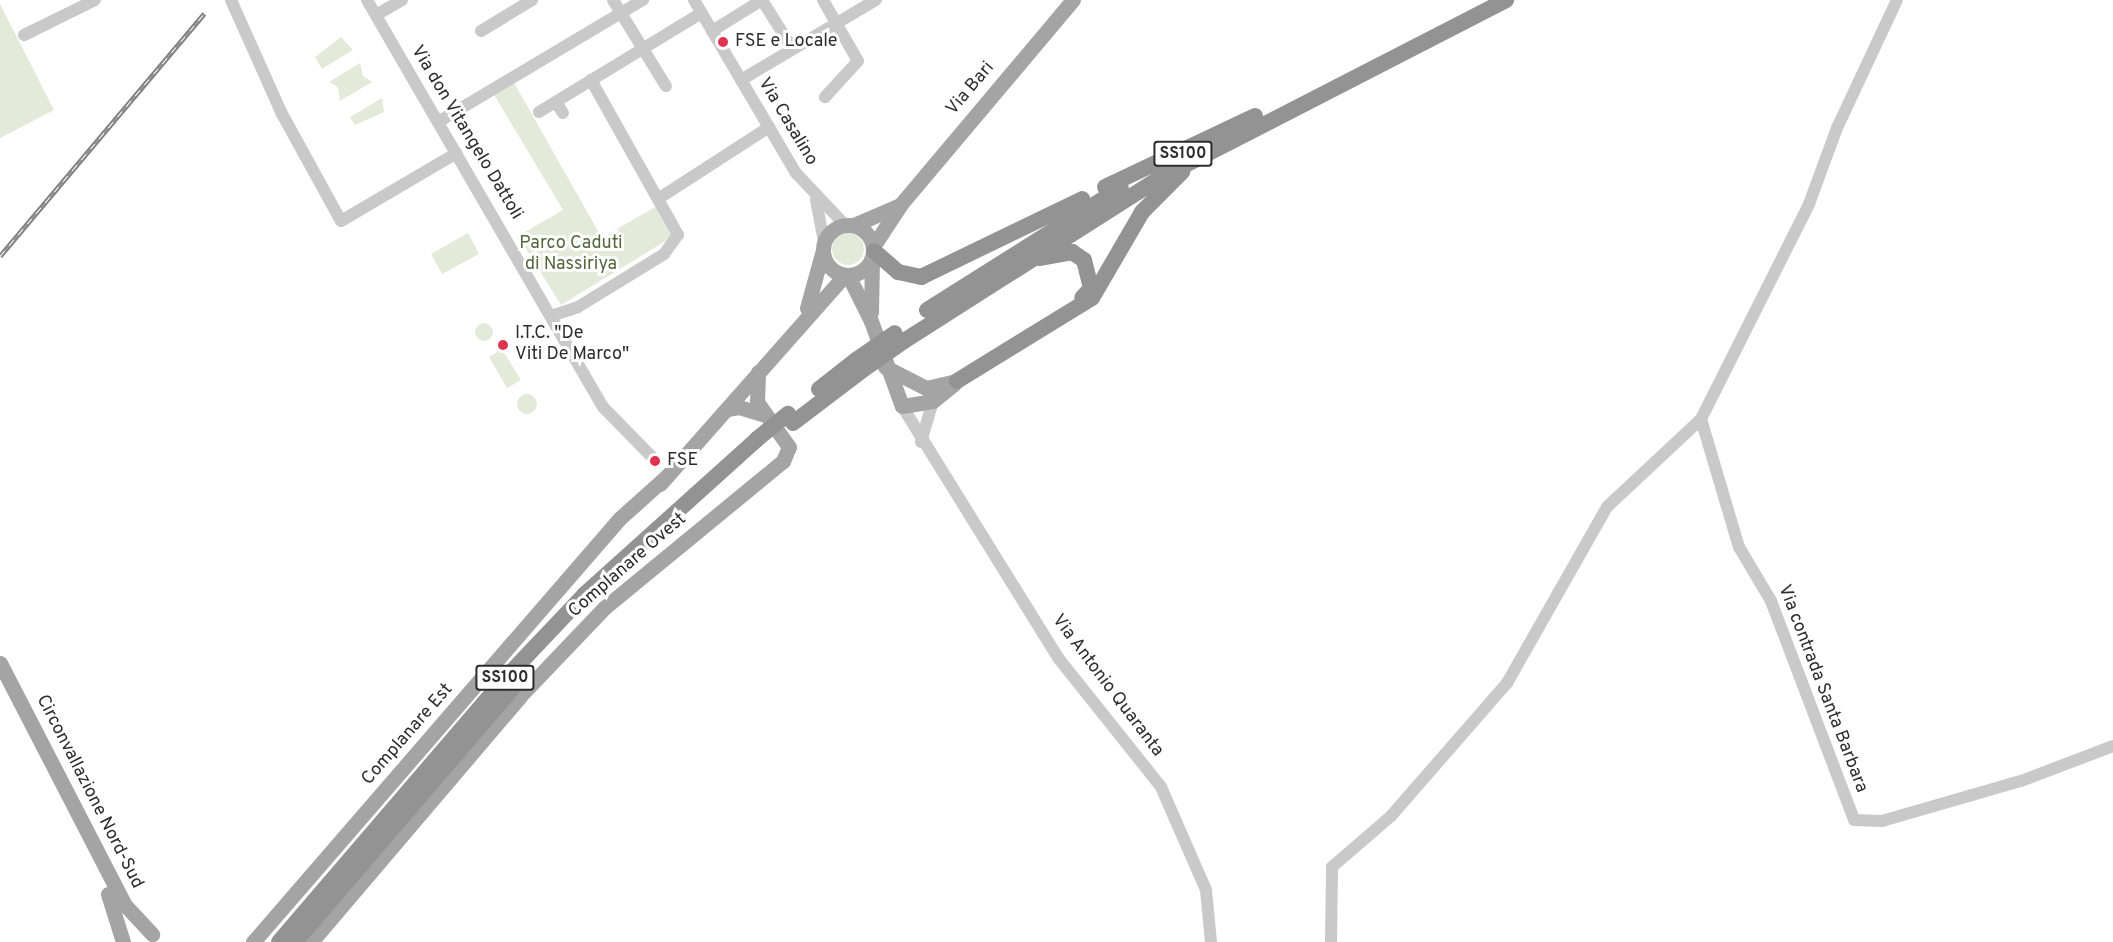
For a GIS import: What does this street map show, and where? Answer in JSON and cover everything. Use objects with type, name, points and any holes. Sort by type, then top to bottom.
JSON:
[{"type":"highway","name":"SS100","points":[[279,942],[489,696],[584,595],[790,418],[899,337],[1095,202],[1484,0]]},
{"type":"highway","name":"SS100","points":[[899,337],[1201,155],[1506,0]]},
{"type":"highway","name":"SS100","points":[[873,252],[910,278],[930,274],[1267,111]]},
{"type":"highway","name":"SS100","points":[[957,381],[1092,298],[1142,212],[1201,155]]},
{"type":"highway","name":"SS100","points":[[975,293],[1052,252],[1072,252],[1083,260],[1091,288],[1066,314]]},
{"type":"highway","name":"SS100","points":[[295,942],[510,690],[593,601],[760,444]]},
{"type":"main road","name":"Via Bari","points":[[873,252],[901,204],[1073,0]]},
{"type":"main road","points":[[802,319],[818,280],[824,245],[849,225],[901,204]]},
{"type":"main road","points":[[849,225],[873,252],[871,321]]},
{"type":"main road","points":[[824,245],[830,267],[847,275],[871,321],[885,367],[902,406],[957,381]]},
{"type":"main road","points":[[489,696],[517,654],[802,319],[847,275],[866,268],[873,252]]},
{"type":"main road","points":[[885,367],[930,394]]},
{"type":"main road","points":[[727,409],[739,406],[762,414],[758,372]]},
{"type":"main road","name":"Complanare Ovest","points":[[312,942],[520,696],[604,608],[783,461],[789,447],[762,414]]},
{"type":"main road","name":"Complanare Est","points":[[253,942],[619,519],[667,476]]},
{"type":"main road","name":"Circonvallazione Nord-Sud","points":[[0,663],[125,905],[157,938]]},
{"type":"main road","name":"Circonvallazione Nord-Sud","points":[[0,683],[117,910],[124,942]]},
{"type":"main road","points":[[124,942],[139,933],[157,938]]},
{"type":"street","points":[[24,35],[95,0]]},
{"type":"street","points":[[231,0],[281,112],[342,221],[457,153]]},
{"type":"street","name":"Via don Vitangelo Dattoli","points":[[367,0],[554,315]]},
{"type":"street","points":[[376,15],[402,0]]},
{"type":"street","points":[[481,31],[532,0]]},
{"type":"street","points":[[613,0],[666,86]]},
{"type":"street","points":[[438,122],[643,0]]},
{"type":"street","name":"Via Casalino","points":[[694,0],[769,127],[815,199],[849,225]]},
{"type":"street","points":[[712,31],[762,0],[792,48]]},
{"type":"street","points":[[823,0],[858,61],[825,97]]},
{"type":"street","points":[[741,80],[876,0]]},
{"type":"street","points":[[1331,942],[1332,867],[1390,816],[1507,683],[1606,507],[1701,418],[1809,204],[1837,128],[1897,0]]},
{"type":"street","points":[[539,112],[701,13]]},
{"type":"street","points":[[591,80],[677,227],[673,245],[578,307],[554,315],[603,408],[652,458]]},
{"type":"street","points":[[556,102],[563,113]]},
{"type":"street","points":[[661,197],[769,127]]},
{"type":"street","name":"Via Casalino","points":[[815,199],[824,245]]},
{"type":"street","points":[[921,442],[930,394]]},
{"type":"street","name":"Via Antonio Quaranta","points":[[902,406],[921,442],[1059,659],[1161,787],[1206,890],[1211,942]]},
{"type":"street","name":"Via contrada Santa Barbara","points":[[1701,418],[1739,547],[1771,601],[1854,820],[1882,820],[2021,781],[2113,746]]},
{"type":"green space","points":[[0,4],[54,110],[0,138]]},
{"type":"green space","points":[[341,37],[353,50],[322,69],[315,57]]},
{"type":"green space","points":[[360,63],[363,76],[372,82],[340,101],[338,87],[329,82]]},
{"type":"green space","name":"Parco Caduti di Nassiriya","points":[[513,81],[602,238],[655,207],[672,237],[561,305],[518,236],[563,210],[493,93]]},
{"type":"green space","points":[[382,98],[384,112],[355,125],[350,117]]},
{"type":"green space","points":[[468,233],[479,254],[442,274],[431,254]]},
{"type":"green space","points":[[848,233],[859,238],[864,249],[859,260],[848,265],[837,260],[832,249],[837,238]]},
{"type":"green space","points":[[480,323],[488,323],[493,328],[491,339],[480,341],[475,336],[475,328]]},
{"type":"green space","points":[[502,349],[521,380],[507,388],[489,357]]},
{"type":"green space","points":[[527,394],[534,397],[537,404],[534,411],[527,414],[520,411],[517,404],[520,397]]},
{"type":"railway","points":[[0,256],[204,14]]},
{"type":"place","name":"FSE e Locale","points":[[723,42]]},
{"type":"place","name":"I.T.C. \"De Viti De Marco\"","points":[[503,345]]},
{"type":"place","name":"FSE","points":[[655,461]]}]
